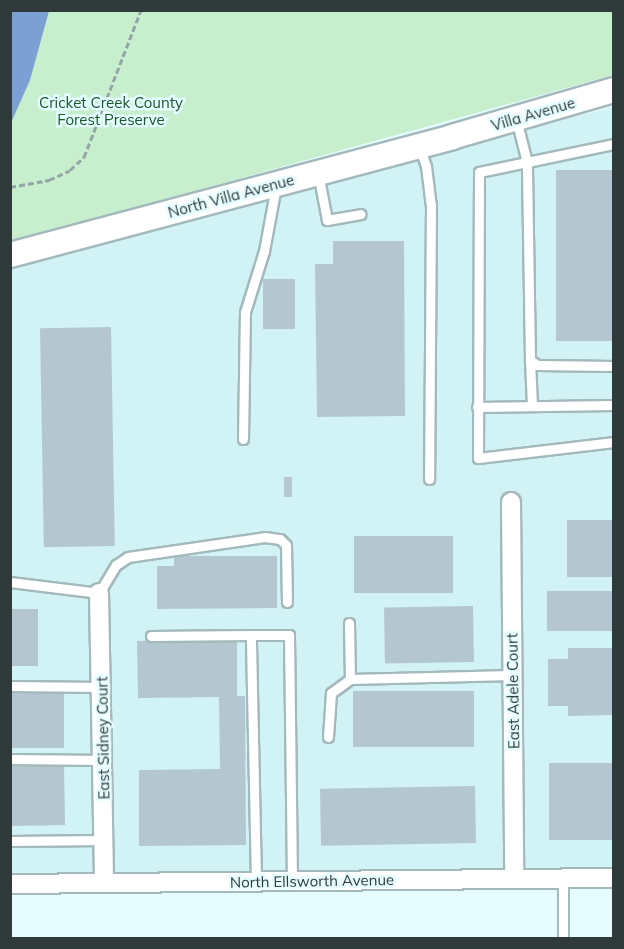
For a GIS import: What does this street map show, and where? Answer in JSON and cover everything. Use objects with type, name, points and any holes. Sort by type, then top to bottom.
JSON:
[{"type":"main road","name":"Villa Avenue","points":[[452,137],[614,90]]},
{"type":"main road","name":"North Villa Avenue","points":[[10,255],[452,137]]},
{"type":"street","name":"East Adele Court","points":[[511,502],[514,879]]},
{"type":"street","name":"East Sidney Court","points":[[99,593],[104,883]]},
{"type":"street","name":"North Ellsworth Avenue","points":[[10,884],[614,878]]},
{"type":"lane","points":[[515,119],[527,162],[532,406]]},
{"type":"lane","points":[[614,144],[479,172],[477,407],[478,458],[614,442]]},
{"type":"lane","points":[[419,146],[426,166],[431,205],[429,479]]},
{"type":"lane","points":[[318,173],[327,220],[360,214]]},
{"type":"lane","points":[[243,439],[244,312],[264,251],[276,184]]},
{"type":"lane","points":[[530,360],[537,365],[614,366]]},
{"type":"lane","points":[[477,407],[614,405]]},
{"type":"lane","points":[[10,582],[99,593],[116,565],[128,557],[265,537],[280,539],[286,545],[287,602]]},
{"type":"lane","points":[[349,623],[350,679]]},
{"type":"lane","points":[[251,635],[256,881]]},
{"type":"lane","points":[[151,636],[289,635],[292,881]]},
{"type":"lane","points":[[328,737],[331,693],[350,679],[512,675]]},
{"type":"lane","points":[[10,686],[102,687]]},
{"type":"lane","points":[[10,759],[103,760]]},
{"type":"lane","points":[[10,841],[104,840]]},
{"type":"lane","points":[[563,878],[563,939]]},
{"type":"path","points":[[10,187],[49,180],[70,170],[84,157],[141,10]]},
{"type":"shaded area","points":[[613,107],[613,872],[11,878],[10,256]]},
{"type":"green space","name":"Cricket Creek County Forest Preserve","points":[[11,11],[613,11],[613,75],[11,242]]},
{"type":"water","points":[[11,10],[49,11],[30,80],[11,123]]},
{"type":"building","points":[[556,170],[614,170],[614,341],[556,341]]},
{"type":"building","points":[[333,241],[404,241],[405,416],[317,417],[315,264],[333,264]]},
{"type":"building","points":[[263,279],[295,279],[295,329],[263,329]]},
{"type":"building","points":[[111,327],[115,546],[44,547],[40,328]]},
{"type":"building","points":[[284,477],[292,477],[292,497],[284,497]]},
{"type":"building","points":[[567,520],[614,520],[614,577],[567,577]]},
{"type":"building","points":[[354,536],[453,536],[453,593],[354,593]]},
{"type":"building","points":[[174,556],[277,556],[277,608],[157,609],[157,566],[174,566]]},
{"type":"building","points":[[547,591],[612,591],[612,631],[547,631]]},
{"type":"building","points":[[473,606],[474,662],[385,664],[384,608]]},
{"type":"building","points":[[10,609],[38,609],[38,666],[10,666]]},
{"type":"building","points":[[237,640],[237,696],[245,696],[246,845],[139,846],[139,770],[220,769],[219,697],[138,698],[137,641]]},
{"type":"building","points":[[568,648],[614,648],[614,715],[568,716],[568,706],[548,706],[548,659],[568,659]]},
{"type":"building","points":[[353,691],[474,691],[474,747],[353,747]]},
{"type":"building","points":[[10,692],[64,692],[64,748],[10,748]]},
{"type":"building","points":[[549,763],[614,763],[614,840],[549,840]]},
{"type":"building","points":[[64,765],[65,825],[11,826],[10,766]]},
{"type":"building","points":[[475,786],[476,843],[321,846],[320,789]]}]
